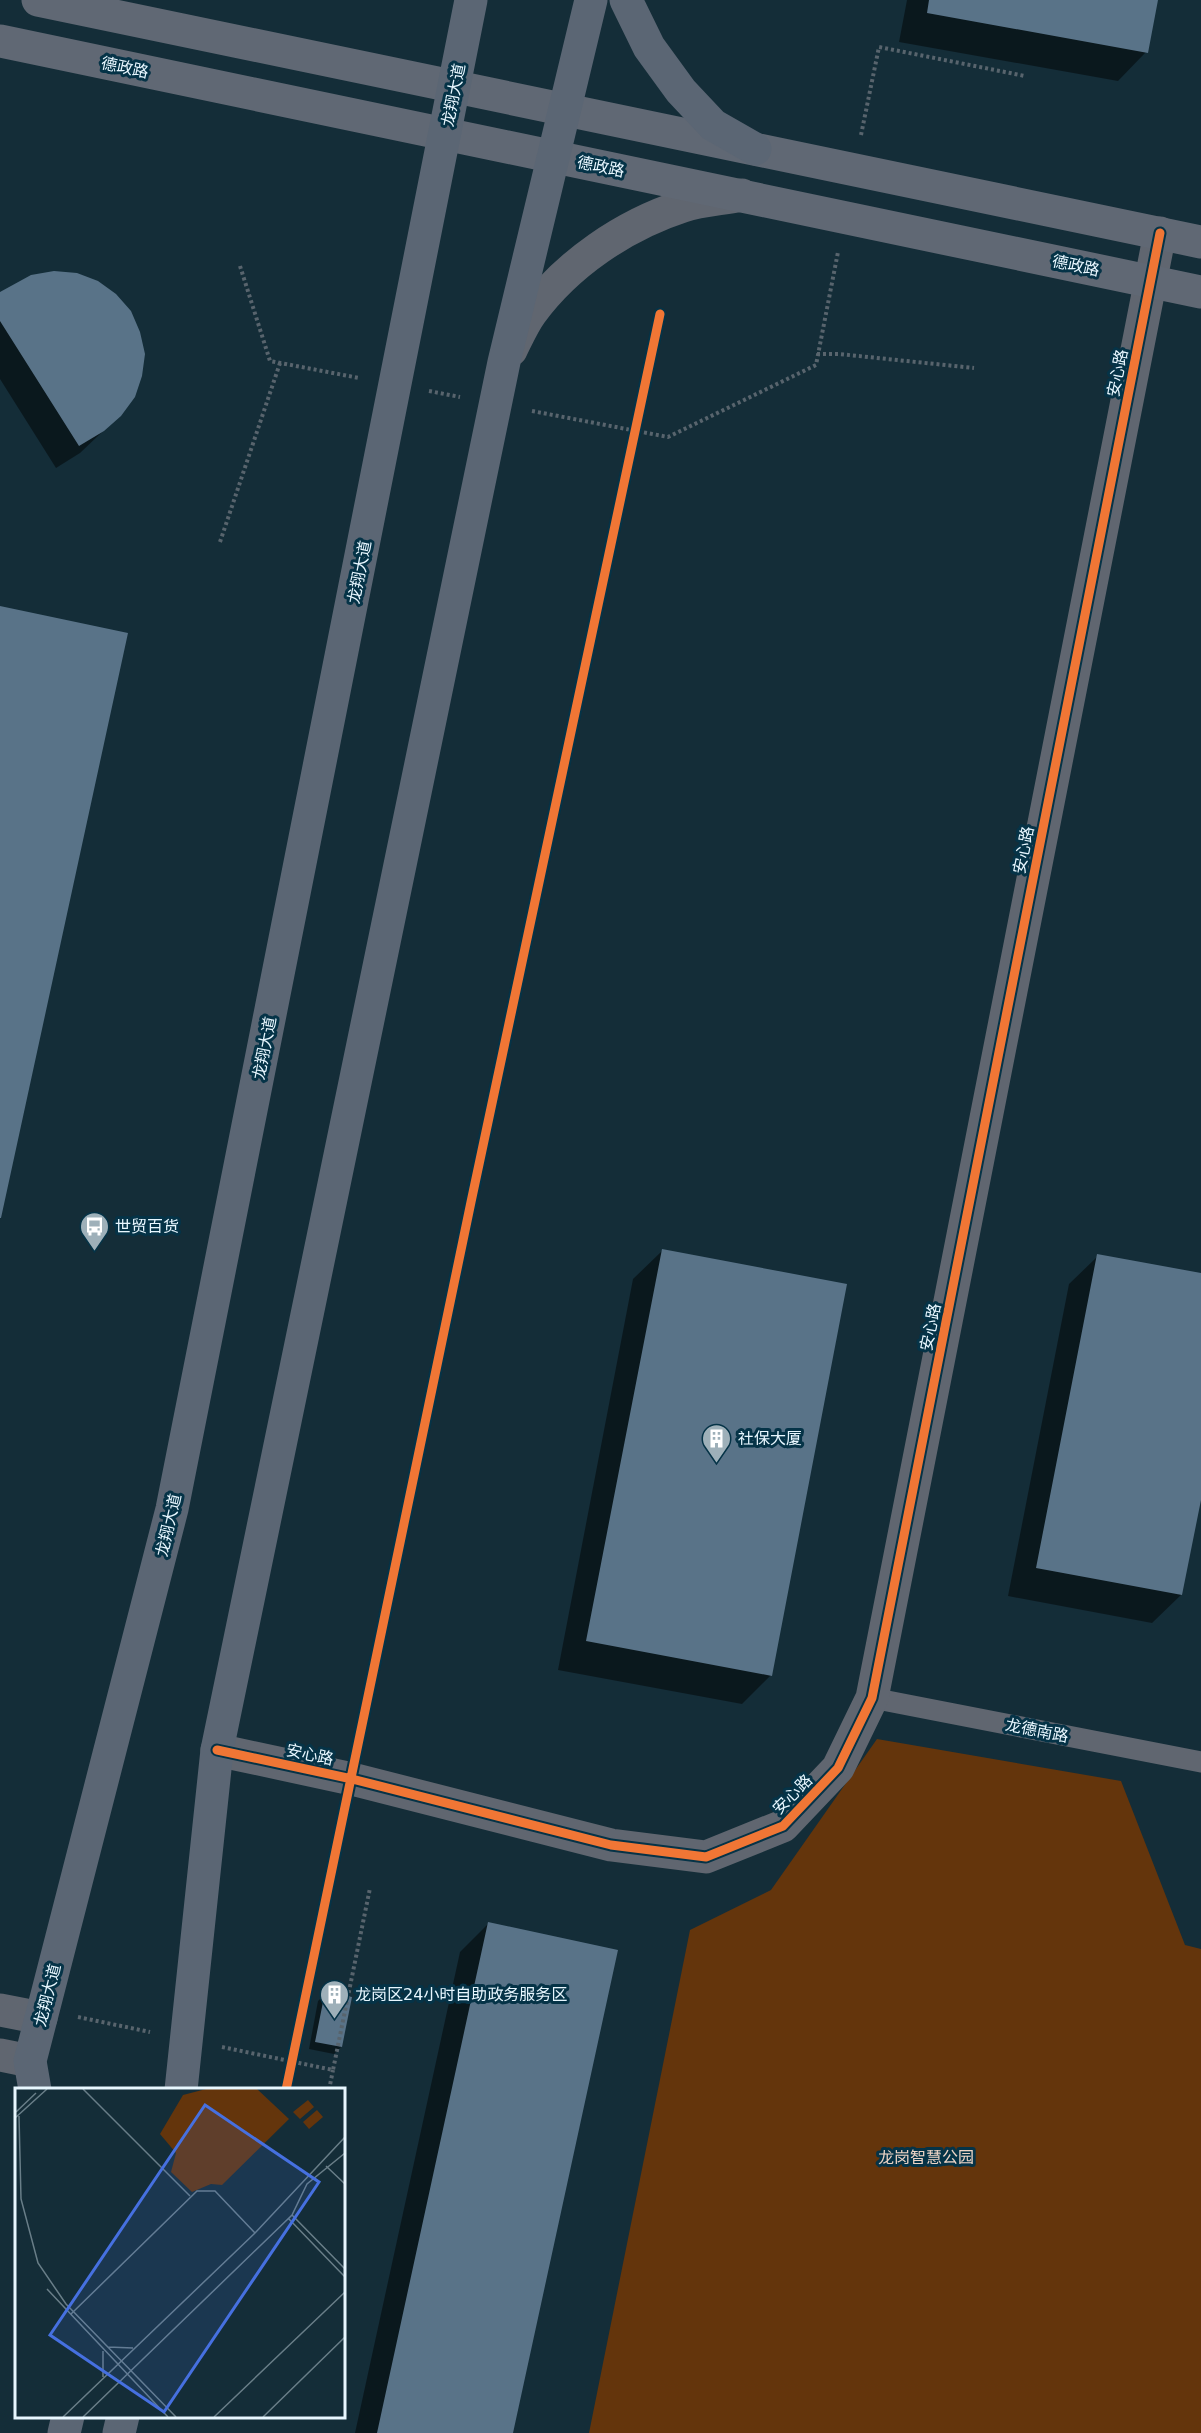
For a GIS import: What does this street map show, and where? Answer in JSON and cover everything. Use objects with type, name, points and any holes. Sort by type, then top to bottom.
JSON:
[{"type":"main road","points":[[38,0],[1201,242]]},
{"type":"main road","name":"龙翔大道","points":[[22,2069],[55,2016],[172,1509],[471,0]]},
{"type":"main road","points":[[181,2088],[216,1750],[504,362],[591,0]]},
{"type":"main road","points":[[626,0],[649,47],[681,91],[713,124],[755,149]]},
{"type":"main road","name":"德政路","points":[[0,40],[1201,292]]},
{"type":"main road","points":[[64,2433],[68,2418]]},
{"type":"main road","points":[[119,2433],[123,2418]]},
{"type":"street","points":[[504,362],[530,314],[562,277],[605,243],[684,206],[742,195]]},
{"type":"street","name":"安心路","points":[[216,1750],[352,1779],[611,1845],[706,1857],[783,1826],[838,1768],[872,1698],[1160,232]]},
{"type":"street","points":[[0,2010],[55,2016]]},
{"type":"lane","name":"龙德南路","points":[[872,1698],[1201,1762]]},
{"type":"path","points":[[861,138],[879,47],[1025,76]]},
{"type":"path","points":[[527,410],[668,437],[816,365],[840,240]]},
{"type":"path","points":[[240,266],[270,361],[362,379]]},
{"type":"path","points":[[817,354],[839,354],[974,369]]},
{"type":"path","points":[[220,542],[272,381],[280,363]]},
{"type":"path","points":[[421,390],[468,399]]},
{"type":"path","points":[[633,442],[638,419]]},
{"type":"path","points":[[329,2088],[370,1888]]},
{"type":"path","points":[[55,2016],[161,2034]]},
{"type":"path","points":[[218,2046],[333,2070]]},
{"type":"path","points":[[291,2067],[294,2055]]},
{"type":"green space","name":"龙岗智慧公园","points":[[877,1739],[1121,1781],[1185,1945],[1201,1949],[1201,2433],[589,2433],[690,1930],[771,1890]]},
{"type":"building","points":[[929,0],[1158,0],[1148,53],[927,13]]},
{"type":"building","points":[[54,271],[77,273],[98,281],[116,294],[131,311],[140,332],[145,354],[142,376],[135,397],[121,416],[104,431],[79,446],[0,321],[0,292],[31,275]]},
{"type":"building","points":[[0,606],[128,633],[1,1218],[0,1218]]},
{"type":"building","name":"社保大厦","points":[[662,1249],[847,1284],[772,1676],[586,1641]]},
{"type":"building","points":[[1097,1254],[1201,1273],[1201,1500],[1182,1595],[1036,1568]]},
{"type":"building","points":[[488,1922],[618,1950],[513,2433],[377,2433]]},
{"type":"building","name":"龙岗区24小时自助政务服务区","points":[[325,1992],[352,1997],[342,2047],[315,2042]]},
{"type":"cycle path","points":[[217,1750],[352,1779],[611,1845],[706,1857],[783,1826],[838,1768],[872,1698],[1160,233]]},
{"type":"cycle path","points":[[286,2088],[471,1202],[660,314]]},
{"type":"place","name":"世贸百货","points":[[94,1252]]},
{"type":"place","name":"社保大厦","points":[[717,1464]]},
{"type":"place","name":"龙岗区24小时自助政务服务区","points":[[334,2020]]}]
